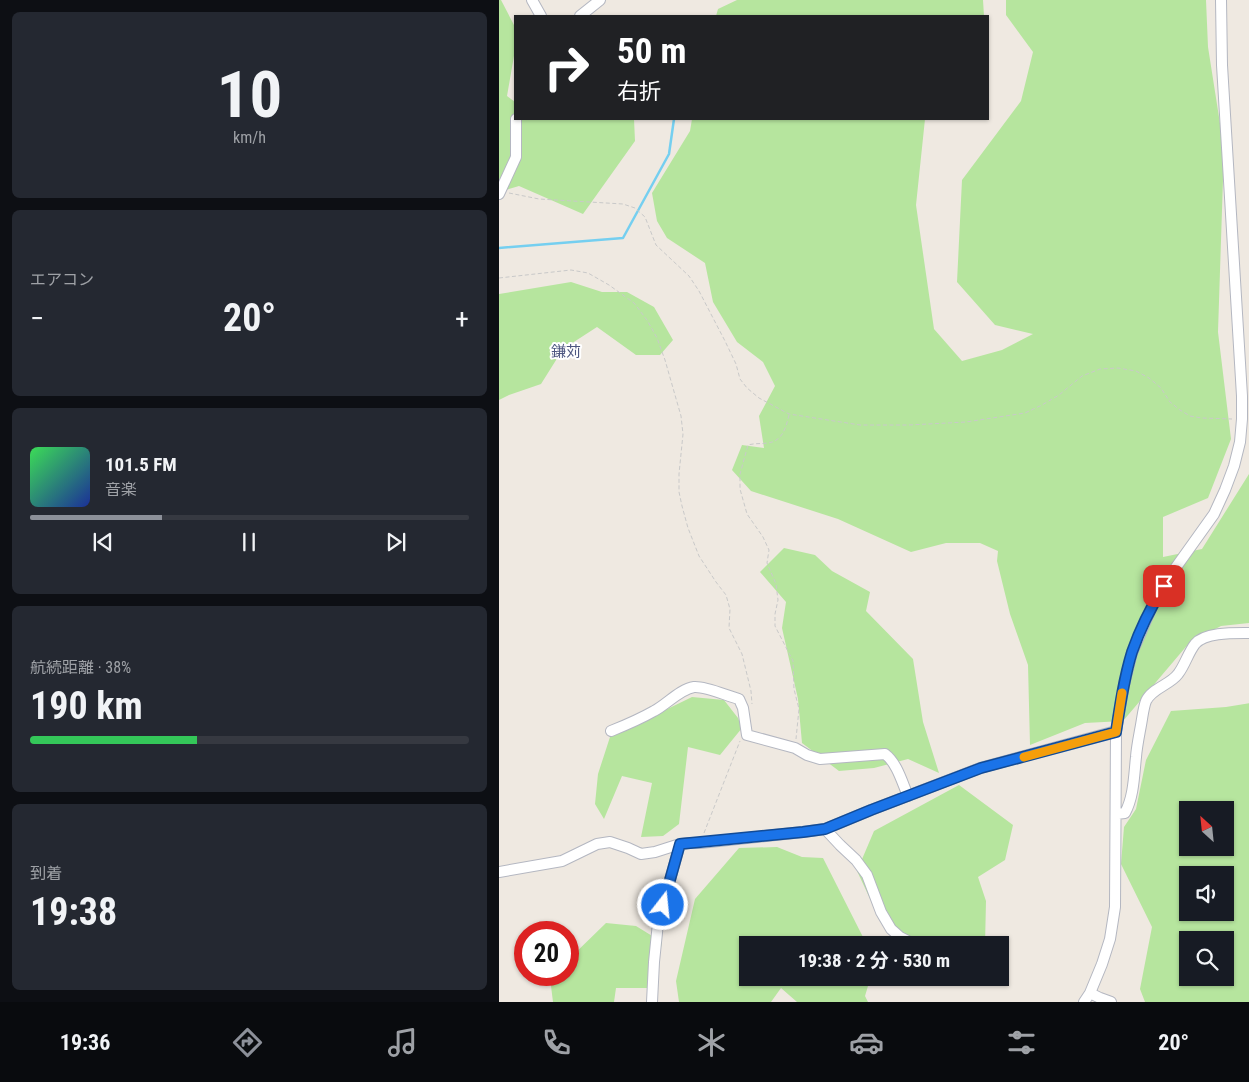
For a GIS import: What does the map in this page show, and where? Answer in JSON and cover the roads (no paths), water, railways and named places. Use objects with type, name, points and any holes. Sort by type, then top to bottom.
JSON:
[{"type":"street","points":[[532,0],[540,15]]},
{"type":"street","points":[[581,15],[600,0]]},
{"type":"street","points":[[1084,1002],[1102,964],[1110,939],[1115,907],[1116,732],[1124,685],[1135,645],[1154,602],[1174,570],[1214,514],[1235,466],[1240,442],[1242,419],[1222,65],[1221,0]]},
{"type":"street","points":[[500,193],[516,157],[516,120]]},
{"type":"street","points":[[1116,814],[1125,813],[1129,806],[1139,736],[1147,700],[1153,692],[1175,677],[1199,640],[1218,635],[1249,633]]},
{"type":"street","points":[[611,731],[642,718],[687,690],[695,687],[705,688],[739,700],[743,708],[747,735],[795,748],[807,755],[820,759],[885,754],[896,768],[908,796]]},
{"type":"street","points":[[499,872],[562,861],[597,844],[610,842],[641,854],[655,852],[680,844],[825,829],[981,768],[1116,732]]},
{"type":"street","points":[[825,829],[856,860],[867,875],[881,912],[891,929],[899,936]]},
{"type":"street","points":[[653,1002],[654,962],[658,923],[680,844]]},
{"type":"street","points":[[1090,992],[1111,1002]]},
{"type":"waterway","points":[[499,248],[623,238],[669,154],[674,120]]},
{"type":"district","name":"鎌苅","points":[[566,352]]}]
